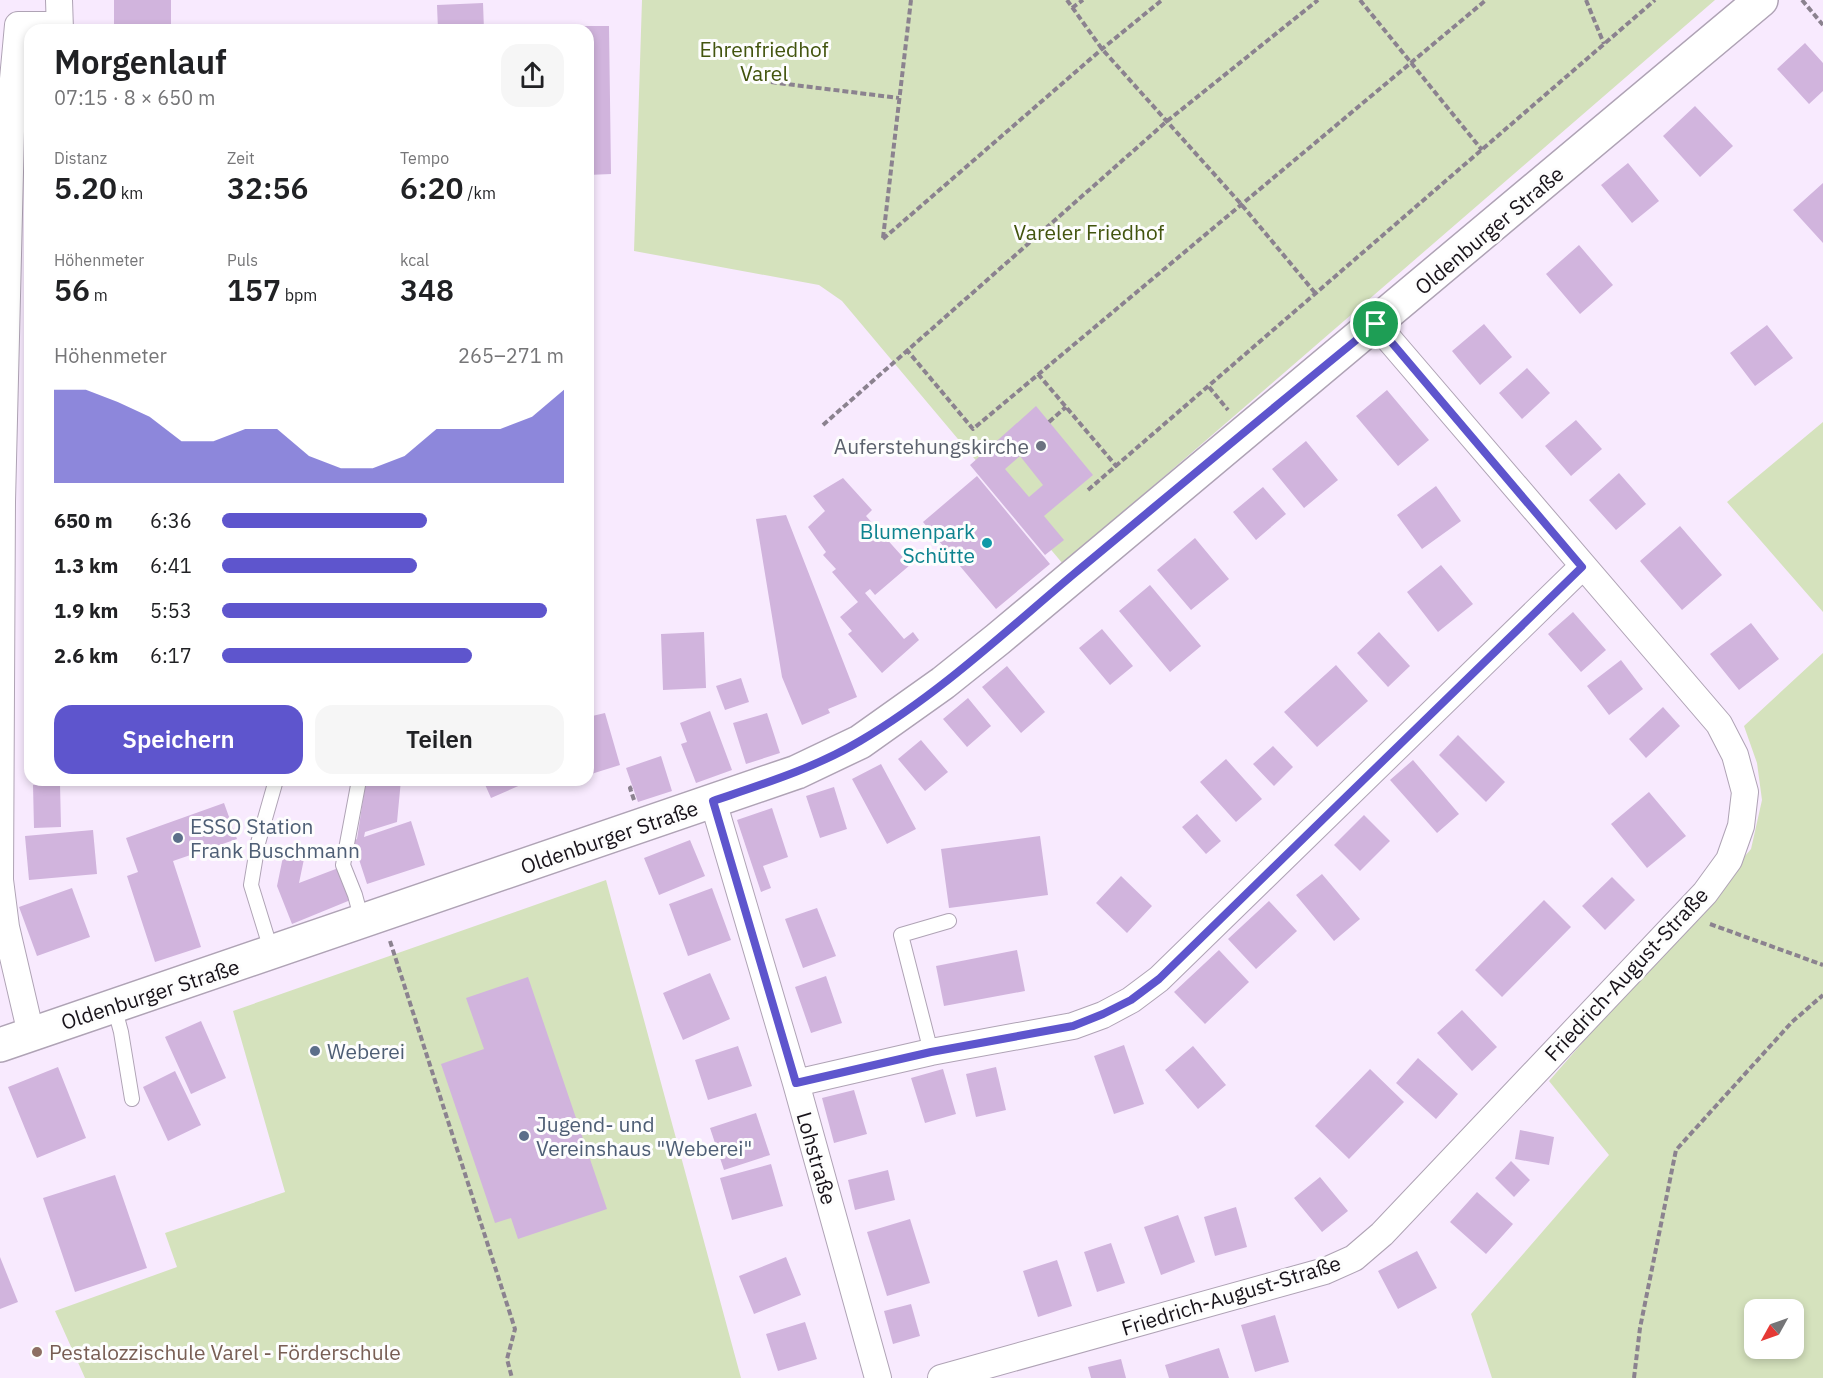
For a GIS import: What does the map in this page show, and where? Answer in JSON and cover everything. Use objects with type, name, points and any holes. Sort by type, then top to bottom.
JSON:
[{"type":"main road","name":"Oldenburger Straße","points":[[0,1045],[272,953],[371,932],[713,801],[797,772],[849,747],[915,704],[998,639],[1761,0]]},
{"type":"street","points":[[31,1034],[6,927],[0,880],[2,502],[20,147],[6,89],[18,25],[59,18]]},
{"type":"street","name":"Friedrich-August-Straße","points":[[941,1378],[1325,1271],[1354,1258],[1382,1234],[1705,893],[1729,860],[1742,826],[1745,792],[1735,755],[1719,724],[1582,567],[1376,324]]},
{"type":"street","points":[[796,1083],[931,1052],[1073,1026],[1131,1000],[1159,979],[1582,567]]},
{"type":"street","name":"Lohstraße","points":[[713,801],[796,1083],[878,1378]]},
{"type":"lane","points":[[272,953],[251,885],[258,843],[274,786]]},
{"type":"lane","points":[[358,786],[343,865],[371,932]]},
{"type":"lane","points":[[931,1052],[901,935],[949,921]]},
{"type":"lane","points":[[114,1006],[121,1032],[132,1099]]},
{"type":"path","points":[[911,0],[883,239],[1102,49],[1162,0]]},
{"type":"path","points":[[1067,0],[1102,49],[1241,204],[1316,294]]},
{"type":"path","points":[[1072,8],[1083,0]]},
{"type":"path","points":[[823,425],[874,382],[906,349],[1166,122],[1318,0]]},
{"type":"path","points":[[1360,0],[1482,150]]},
{"type":"path","points":[[906,349],[973,429],[1486,0]]},
{"type":"path","points":[[1586,0],[1604,44]]},
{"type":"path","points":[[1088,490],[1118,467],[1655,0]]},
{"type":"path","points":[[1802,0],[1823,25]]},
{"type":"path","points":[[762,81],[899,99]]},
{"type":"path","points":[[1038,374],[1118,467]]},
{"type":"path","points":[[1049,422],[1066,407]]},
{"type":"path","points":[[1683,915],[1773,945],[1823,965]]},
{"type":"path","points":[[371,932],[389,938],[515,1329],[507,1359],[512,1378]]},
{"type":"path","points":[[1634,1378],[1640,1328],[1676,1150],[1791,1022],[1823,994]]},
{"type":"green space","name":"Vareler Friedhof","points":[[642,0],[1715,0],[1063,564],[842,301],[819,285],[634,251]]},
{"type":"green space","points":[[1823,422],[1823,612],[1727,502]]},
{"type":"green space","points":[[1823,653],[1823,1378],[1492,1378],[1471,1314],[1609,1155],[1549,1081],[1751,849],[1762,800],[1757,763],[1744,726]]},
{"type":"green space","points":[[606,880],[741,1378],[85,1378],[55,1311],[177,1267],[165,1233],[285,1192],[233,1011]]},
{"type":"building","points":[[114,0],[171,0],[171,24],[114,24]]},
{"type":"building","points":[[483,3],[484,24],[438,24],[437,5]]},
{"type":"building","points":[[594,26],[609,26],[611,174],[594,175]]},
{"type":"building","points":[[1805,43],[1823,63],[1823,91],[1809,104],[1777,69]]},
{"type":"building","points":[[1695,106],[1733,146],[1700,177],[1663,136]]},
{"type":"building","points":[[1628,163],[1659,201],[1632,223],[1601,185]]},
{"type":"building","points":[[1823,183],[1823,243],[1793,210]]},
{"type":"building","points":[[1579,245],[1613,285],[1580,314],[1546,274]]},
{"type":"building","points":[[1484,324],[1512,357],[1480,385],[1452,351]]},
{"type":"building","points":[[1767,325],[1793,358],[1755,386],[1730,353]]},
{"type":"building","points":[[1527,368],[1550,393],[1522,419],[1499,393]]},
{"type":"building","points":[[1387,390],[1429,440],[1398,466],[1356,416]]},
{"type":"building","points":[[1036,406],[1093,475],[1044,516],[1064,540],[1045,555],[970,465]],"holes":[[[1020,456],[1043,485],[1029,497],[1005,469]]]},
{"type":"building","points":[[1576,420],[1602,449],[1571,476],[1545,446]]},
{"type":"building","points":[[1306,441],[1338,480],[1304,508],[1272,469]]},
{"type":"building","points":[[1619,473],[1646,504],[1616,530],[1589,500]]},
{"type":"building","name":"Blumenpark Schütte","points":[[977,476],[1050,564],[996,609],[923,522]]},
{"type":"building","points":[[843,478],[872,510],[866,516],[910,565],[875,595],[870,589],[865,593],[904,639],[913,632],[919,640],[882,673],[848,634],[852,631],[840,617],[858,602],[832,572],[836,569],[823,555],[826,552],[808,527],[825,511],[813,496]]},
{"type":"building","points":[[1436,486],[1461,521],[1422,549],[1397,515]]},
{"type":"building","points":[[1263,487],[1286,514],[1256,540],[1233,512]]},
{"type":"building","points":[[786,515],[857,697],[828,709],[830,713],[802,725],[782,677],[756,519]]},
{"type":"building","points":[[1680,526],[1722,575],[1682,610],[1640,561]]},
{"type":"building","points":[[1195,538],[1229,579],[1191,610],[1157,570]]},
{"type":"building","points":[[1441,565],[1473,604],[1438,632],[1407,592]]},
{"type":"building","points":[[1150,585],[1201,646],[1170,672],[1119,611]]},
{"type":"building","points":[[1573,612],[1606,650],[1581,672],[1548,634]]},
{"type":"building","points":[[1751,623],[1779,659],[1739,690],[1710,654]]},
{"type":"building","points":[[1102,629],[1133,666],[1110,685],[1079,648]]},
{"type":"building","points":[[704,632],[706,688],[663,690],[661,634]]},
{"type":"building","points":[[1379,632],[1410,666],[1388,687],[1357,653]]},
{"type":"building","points":[[1621,660],[1643,689],[1609,715],[1587,686]]},
{"type":"building","points":[[1336,665],[1368,701],[1317,747],[1284,712]]},
{"type":"building","points":[[1007,666],[1045,712],[1021,733],[982,687]]},
{"type":"building","points":[[741,678],[749,702],[725,710],[716,686]]},
{"type":"building","points":[[968,698],[991,726],[967,747],[943,719]]},
{"type":"building","points":[[1663,707],[1680,726],[1646,758],[1629,739]]},
{"type":"building","points":[[710,711],[732,770],[696,783],[681,744],[687,742],[680,723]]},
{"type":"building","points":[[605,713],[620,765],[594,773],[594,716]]},
{"type":"building","points":[[767,713],[780,753],[746,764],[733,723]]},
{"type":"building","points":[[1458,735],[1505,782],[1486,802],[1439,755]]},
{"type":"building","points":[[921,740],[948,772],[925,791],[898,759]]},
{"type":"building","points":[[1273,746],[1293,767],[1274,786],[1253,764]]},
{"type":"building","points":[[661,756],[672,791],[638,802],[626,768]]},
{"type":"building","points":[[1226,759],[1262,799],[1236,822],[1200,782]]},
{"type":"building","points":[[1413,760],[1459,814],[1437,833],[1390,780]]},
{"type":"building","points":[[881,764],[916,829],[887,844],[852,779]]},
{"type":"building","points":[[33,786],[60,786],[61,827],[34,828]]},
{"type":"building","points":[[365,786],[400,786],[397,822],[365,832],[364,837],[411,821],[425,865],[367,884],[353,841],[357,839]]},
{"type":"building","points":[[486,786],[518,786],[491,798]]},
{"type":"building","points":[[834,787],[847,829],[820,838],[806,796]]},
{"type":"building","points":[[1649,792],[1686,836],[1647,868],[1611,824]]},
{"type":"building","points":[[224,803],[237,839],[173,861],[201,947],[155,962],[127,876],[138,872],[126,838]]},
{"type":"building","points":[[772,808],[788,857],[763,866],[771,888],[761,892],[737,820]]},
{"type":"building","points":[[1197,814],[1221,841],[1206,854],[1182,827]]},
{"type":"building","points":[[1364,815],[1390,841],[1360,871],[1334,845]]},
{"type":"building","points":[[93,830],[97,874],[29,880],[25,836]]},
{"type":"building","points":[[1040,836],[1048,895],[949,908],[941,849]]},
{"type":"building","points":[[690,840],[705,876],[659,895],[644,858]]},
{"type":"building","points":[[284,852],[304,859],[299,883],[341,867],[353,899],[292,924],[277,886]]},
{"type":"building","points":[[1322,874],[1360,919],[1334,941],[1296,895]]},
{"type":"building","points":[[1121,876],[1152,906],[1127,933],[1096,903]]},
{"type":"building","points":[[1612,877],[1635,900],[1605,930],[1582,906]]},
{"type":"building","points":[[72,888],[90,937],[37,956],[19,907]]},
{"type":"building","points":[[712,888],[731,940],[688,956],[669,904]]},
{"type":"building","points":[[1544,900],[1571,927],[1502,997],[1475,970]]},
{"type":"building","points":[[1269,901],[1297,931],[1256,969],[1228,939]]},
{"type":"building","points":[[817,908],[836,956],[803,968],[785,919]]},
{"type":"building","points":[[1017,950],[1025,991],[944,1006],[936,966]]},
{"type":"building","points":[[1219,950],[1249,982],[1205,1024],[1174,992]]},
{"type":"building","points":[[710,973],[730,1019],[683,1040],[663,993]]},
{"type":"building","points":[[826,976],[842,1023],[811,1033],[795,987]]},
{"type":"building","name":"Jugend- und Vereinshaus \"Weberei\"","points":[[528,977],[607,1209],[518,1239],[511,1218],[495,1223],[441,1064],[484,1049],[466,998]]},
{"type":"building","points":[[1462,1010],[1497,1047],[1472,1071],[1437,1033]]},
{"type":"building","points":[[201,1021],[226,1078],[191,1094],[165,1037]]},
{"type":"building","points":[[1124,1045],[1144,1104],[1114,1114],[1094,1056]]},
{"type":"building","points":[[738,1046],[752,1086],[708,1100],[695,1060]]},
{"type":"building","points":[[1193,1046],[1226,1085],[1198,1109],[1165,1070]]},
{"type":"building","points":[[1418,1058],[1458,1094],[1436,1119],[1396,1083]]},
{"type":"building","points":[[58,1067],[86,1138],[37,1158],[8,1087]]},
{"type":"building","points":[[996,1067],[1006,1110],[976,1117],[966,1074]]},
{"type":"building","points":[[943,1069],[956,1114],[925,1123],[911,1078]]},
{"type":"building","points":[[1370,1069],[1404,1102],[1349,1159],[1315,1126]]},
{"type":"building","points":[[175,1071],[201,1125],[168,1141],[143,1087]]},
{"type":"building","points":[[854,1090],[867,1134],[834,1143],[822,1098]]},
{"type":"building","points":[[756,1113],[770,1155],[724,1170],[710,1128]]},
{"type":"building","points":[[1520,1130],[1554,1137],[1549,1165],[1515,1159]]},
{"type":"building","points":[[1511,1161],[1530,1180],[1514,1197],[1495,1178]]},
{"type":"building","points":[[771,1164],[783,1206],[732,1220],[720,1178]]},
{"type":"building","points":[[888,1170],[895,1200],[855,1210],[848,1180]]},
{"type":"building","points":[[115,1175],[147,1268],[75,1292],[43,1198]]},
{"type":"building","points":[[1320,1177],[1348,1211],[1322,1232],[1294,1198]]},
{"type":"building","points":[[1477,1192],[1513,1224],[1486,1254],[1450,1222]]},
{"type":"building","points":[[1236,1207],[1247,1247],[1215,1256],[1204,1217]]},
{"type":"building","points":[[1178,1215],[1195,1262],[1161,1275],[1144,1227]]},
{"type":"building","points":[[910,1219],[930,1283],[887,1296],[867,1232]]},
{"type":"building","points":[[1111,1243],[1125,1283],[1097,1292],[1084,1252]]},
{"type":"building","points":[[1417,1251],[1437,1288],[1398,1309],[1378,1271]]},
{"type":"building","points":[[0,1257],[18,1302],[0,1309]]},
{"type":"building","points":[[786,1257],[801,1295],[754,1314],[739,1276]]},
{"type":"building","points":[[1057,1260],[1072,1306],[1038,1317],[1023,1271]]},
{"type":"building","points":[[911,1304],[920,1336],[893,1344],[884,1311]]},
{"type":"building","points":[[1275,1315],[1289,1362],[1255,1372],[1241,1325]]},
{"type":"building","points":[[805,1322],[817,1359],[778,1371],[766,1334]]},
{"type":"building","points":[[1219,1348],[1229,1378],[1169,1378],[1165,1365]]},
{"type":"building","points":[[1121,1359],[1126,1378],[1091,1378],[1088,1367]]},
{"type":"place","name":"Auferstehungskirche","points":[[1041,446]]},
{"type":"place","name":"Blumenpark Schütte","points":[[987,543]]},
{"type":"place","name":"ESSO Station Frank Buschmann","points":[[178,838]]},
{"type":"place","name":"Weberei","points":[[315,1051]]},
{"type":"place","name":"Jugend- und Vereinshaus \"Weberei\"","points":[[524,1136]]},
{"type":"place","name":"Pestalozzischule Varel - Förderschule","points":[[37,1352]]},
{"type":"route","points":[[1376,324],[1582,567],[1159,979],[1131,1000],[1073,1026],[931,1052],[796,1083],[713,801],[797,772],[860,742],[915,704],[998,639],[1376,324]]},
{"type":"park label","name":"Ehrenfriedhof Varel","points":[[764,61]]}]
